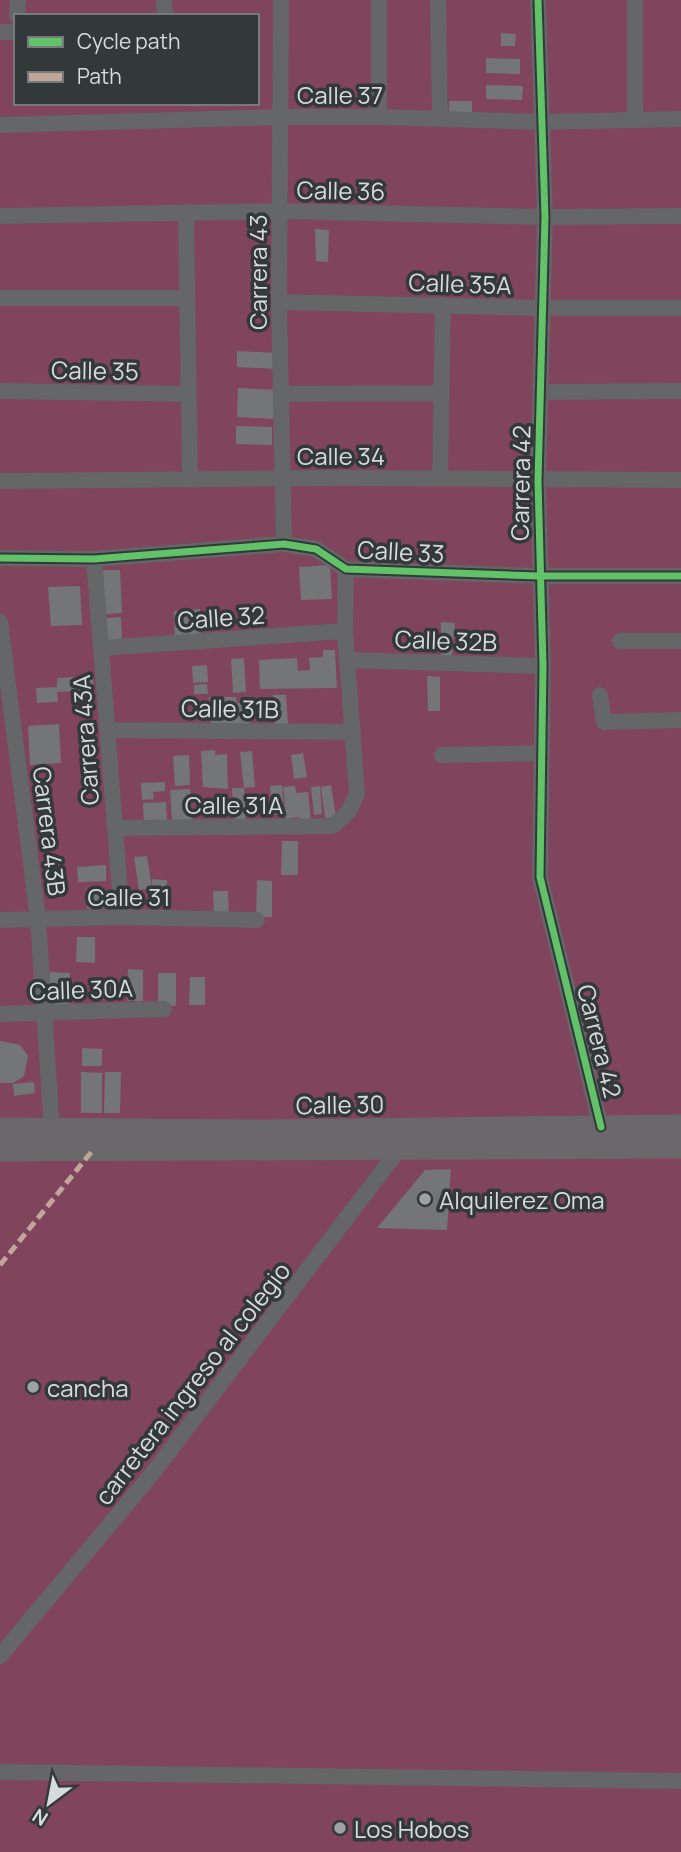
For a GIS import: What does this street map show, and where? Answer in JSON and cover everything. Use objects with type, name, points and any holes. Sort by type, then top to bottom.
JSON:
[{"type":"main road","name":"Calle 30","points":[[0,1150],[403,1138],[601,1127],[681,1126]]},
{"type":"main road","name":"Calle 30","points":[[0,1129],[681,1147]]},
{"type":"street","name":"Carrera 43","points":[[281,0],[279,302],[280,478],[284,544]]},
{"type":"street","points":[[379,0],[379,117]]},
{"type":"street","points":[[438,0],[440,118]]},
{"type":"street","name":"Carrera 42","points":[[538,0],[545,217],[538,481],[538,576],[543,666],[540,877],[601,1127]]},
{"type":"street","points":[[635,0],[635,120]]},
{"type":"street","name":"Calle 37","points":[[0,125],[173,111],[279,117],[541,122],[681,119]]},
{"type":"street","name":"Calle 36","points":[[0,216],[279,211],[545,217],[681,216]]},
{"type":"street","points":[[186,212],[190,479]]},
{"type":"street","points":[[0,298],[187,298]]},
{"type":"street","name":"Calle 35A","points":[[279,302],[544,308],[681,307]]},
{"type":"street","points":[[440,479],[443,304]]},
{"type":"street","name":"Calle 35","points":[[0,391],[188,394]]},
{"type":"street","points":[[541,392],[681,391]]},
{"type":"street","points":[[281,394],[441,393]]},
{"type":"street","name":"Calle 34","points":[[0,481],[280,478],[681,480]]},
{"type":"street","name":"Calle 33","points":[[0,558],[94,559],[284,544],[316,549],[346,569],[538,576],[681,576]]},
{"type":"street","name":"Carrera 43A","points":[[94,559],[122,917]]},
{"type":"street","points":[[346,569],[345,631],[353,733]]},
{"type":"street","name":"Carrera 43B","points":[[0,622],[38,919],[52,1130]]},
{"type":"street","name":"Calle 32","points":[[101,648],[345,631]]},
{"type":"street","points":[[621,642],[681,641]]},
{"type":"street","name":"Calle 32B","points":[[347,660],[543,666]]},
{"type":"street","points":[[600,695],[604,722],[681,720]]},
{"type":"street","name":"Calle 31B","points":[[107,730],[353,733]]},
{"type":"street","name":"Calle 31A","points":[[115,828],[333,826],[349,811],[357,794],[353,733]]},
{"type":"street","points":[[442,755],[541,753]]},
{"type":"street","name":"Calle 31","points":[[0,920],[122,917],[257,919]]},
{"type":"street","name":"Calle 30A","points":[[0,1014],[164,1009]]},
{"type":"street","name":"carretera ingreso al colegio","points":[[0,1656],[152,1474],[403,1138]]},
{"type":"street","points":[[0,1772],[681,1781]]},
{"type":"shaded area","points":[[0,0],[681,0],[681,1852],[0,1852]]},
{"type":"building","points":[[501,33],[516,34],[515,46],[501,46]]},
{"type":"building","points":[[486,58],[520,59],[520,74],[486,73]]},
{"type":"building","points":[[486,85],[523,86],[522,100],[486,99]]},
{"type":"building","points":[[449,101],[472,101],[472,114],[449,115]]},
{"type":"building","points":[[315,229],[329,230],[328,262],[316,261]]},
{"type":"building","points":[[237,351],[277,353],[277,369],[237,367]]},
{"type":"building","points":[[238,388],[277,390],[276,419],[237,417]]},
{"type":"building","points":[[236,426],[272,427],[272,445],[236,444]]},
{"type":"building","points":[[330,565],[332,599],[301,600],[299,567]]},
{"type":"building","points":[[103,570],[120,570],[122,613],[105,614]]},
{"type":"building","points":[[80,586],[82,625],[51,626],[48,587]]},
{"type":"building","points":[[200,609],[201,637],[175,638],[174,611]]},
{"type":"building","points":[[121,617],[122,643],[107,644],[106,618]]},
{"type":"building","points":[[441,622],[455,623],[452,656],[441,657]]},
{"type":"building","points":[[323,650],[335,650],[337,688],[260,689],[259,660],[297,658],[298,671],[310,670],[309,658],[323,657]]},
{"type":"building","points":[[244,658],[246,692],[233,693],[231,659]]},
{"type":"building","points":[[207,665],[208,682],[193,683],[192,666]]},
{"type":"building","points":[[93,676],[94,690],[57,692],[58,702],[37,703],[36,688],[57,687],[57,678]]},
{"type":"building","points":[[427,676],[440,677],[440,711],[428,711]]},
{"type":"building","points":[[207,684],[208,694],[194,694],[194,685]]},
{"type":"building","points":[[273,695],[286,695],[288,726],[275,726]]},
{"type":"building","points":[[209,697],[236,697],[237,703],[249,702],[250,728],[211,730]]},
{"type":"building","points":[[59,724],[61,763],[30,765],[28,726]]},
{"type":"building","points":[[215,750],[215,755],[227,754],[228,789],[203,787],[201,751]]},
{"type":"building","points":[[252,751],[255,787],[244,788],[240,752]]},
{"type":"building","points":[[303,753],[307,777],[294,779],[291,755]]},
{"type":"building","points":[[189,755],[190,785],[175,786],[173,756]]},
{"type":"building","points":[[165,782],[165,791],[153,792],[154,799],[142,800],[141,783]]},
{"type":"building","points":[[282,785],[284,814],[272,815],[270,786]]},
{"type":"building","points":[[331,785],[336,817],[325,818],[321,787]]},
{"type":"building","points":[[295,786],[296,793],[308,792],[311,821],[300,823],[299,817],[286,819],[283,787]]},
{"type":"building","points":[[320,786],[322,814],[314,815],[311,787]]},
{"type":"building","points":[[232,788],[244,788],[246,821],[234,821]]},
{"type":"building","points":[[190,789],[192,820],[172,821],[170,790]]},
{"type":"building","points":[[166,802],[167,823],[144,824],[143,803]]},
{"type":"building","points":[[282,841],[298,841],[298,875],[281,875]]},
{"type":"building","points":[[147,856],[152,888],[139,890],[134,857]]},
{"type":"building","points":[[106,865],[106,881],[78,882],[77,867]]},
{"type":"building","points":[[152,879],[167,880],[166,906],[152,906]]},
{"type":"building","points":[[257,880],[272,881],[272,917],[256,917]]},
{"type":"building","points":[[213,891],[228,891],[229,917],[214,917]]},
{"type":"building","points":[[87,894],[109,894],[109,908],[87,909]]},
{"type":"building","points":[[77,937],[95,937],[95,963],[76,962]]},
{"type":"building","points":[[128,969],[143,970],[143,1001],[127,1001]]},
{"type":"building","points":[[50,972],[70,973],[69,1006],[50,1005]]},
{"type":"building","points":[[158,973],[176,973],[176,1006],[158,1005]]},
{"type":"building","points":[[190,977],[205,977],[205,1005],[189,1005]]},
{"type":"building","points":[[96,980],[113,980],[113,1000],[96,1000]]},
{"type":"building","points":[[0,1041],[20,1045],[28,1056],[24,1076],[13,1083],[0,1083]]},
{"type":"building","points":[[82,1048],[102,1049],[102,1066],[82,1066]]},
{"type":"building","points":[[81,1072],[102,1073],[102,1113],[81,1113]]},
{"type":"building","points":[[105,1072],[121,1072],[120,1113],[104,1113]]},
{"type":"building","points":[[34,1082],[35,1093],[14,1096],[13,1084]]},
{"type":"building","name":"Alquilerez Oma","points":[[451,1169],[447,1230],[377,1228],[425,1170]]},
{"type":"marked path","points":[[0,1265],[93,1150]]},
{"type":"cycle path","points":[[538,0],[545,217],[538,481],[543,666],[540,877],[601,1127]]},
{"type":"cycle path","points":[[0,558],[94,559],[284,544],[316,549],[346,569],[538,576],[681,576]]},
{"type":"place","name":"Alquilerez Oma","points":[[425,1199]]},
{"type":"place","name":"cancha","points":[[33,1387]]},
{"type":"place","name":"Los Hobos","points":[[340,1828]]}]
